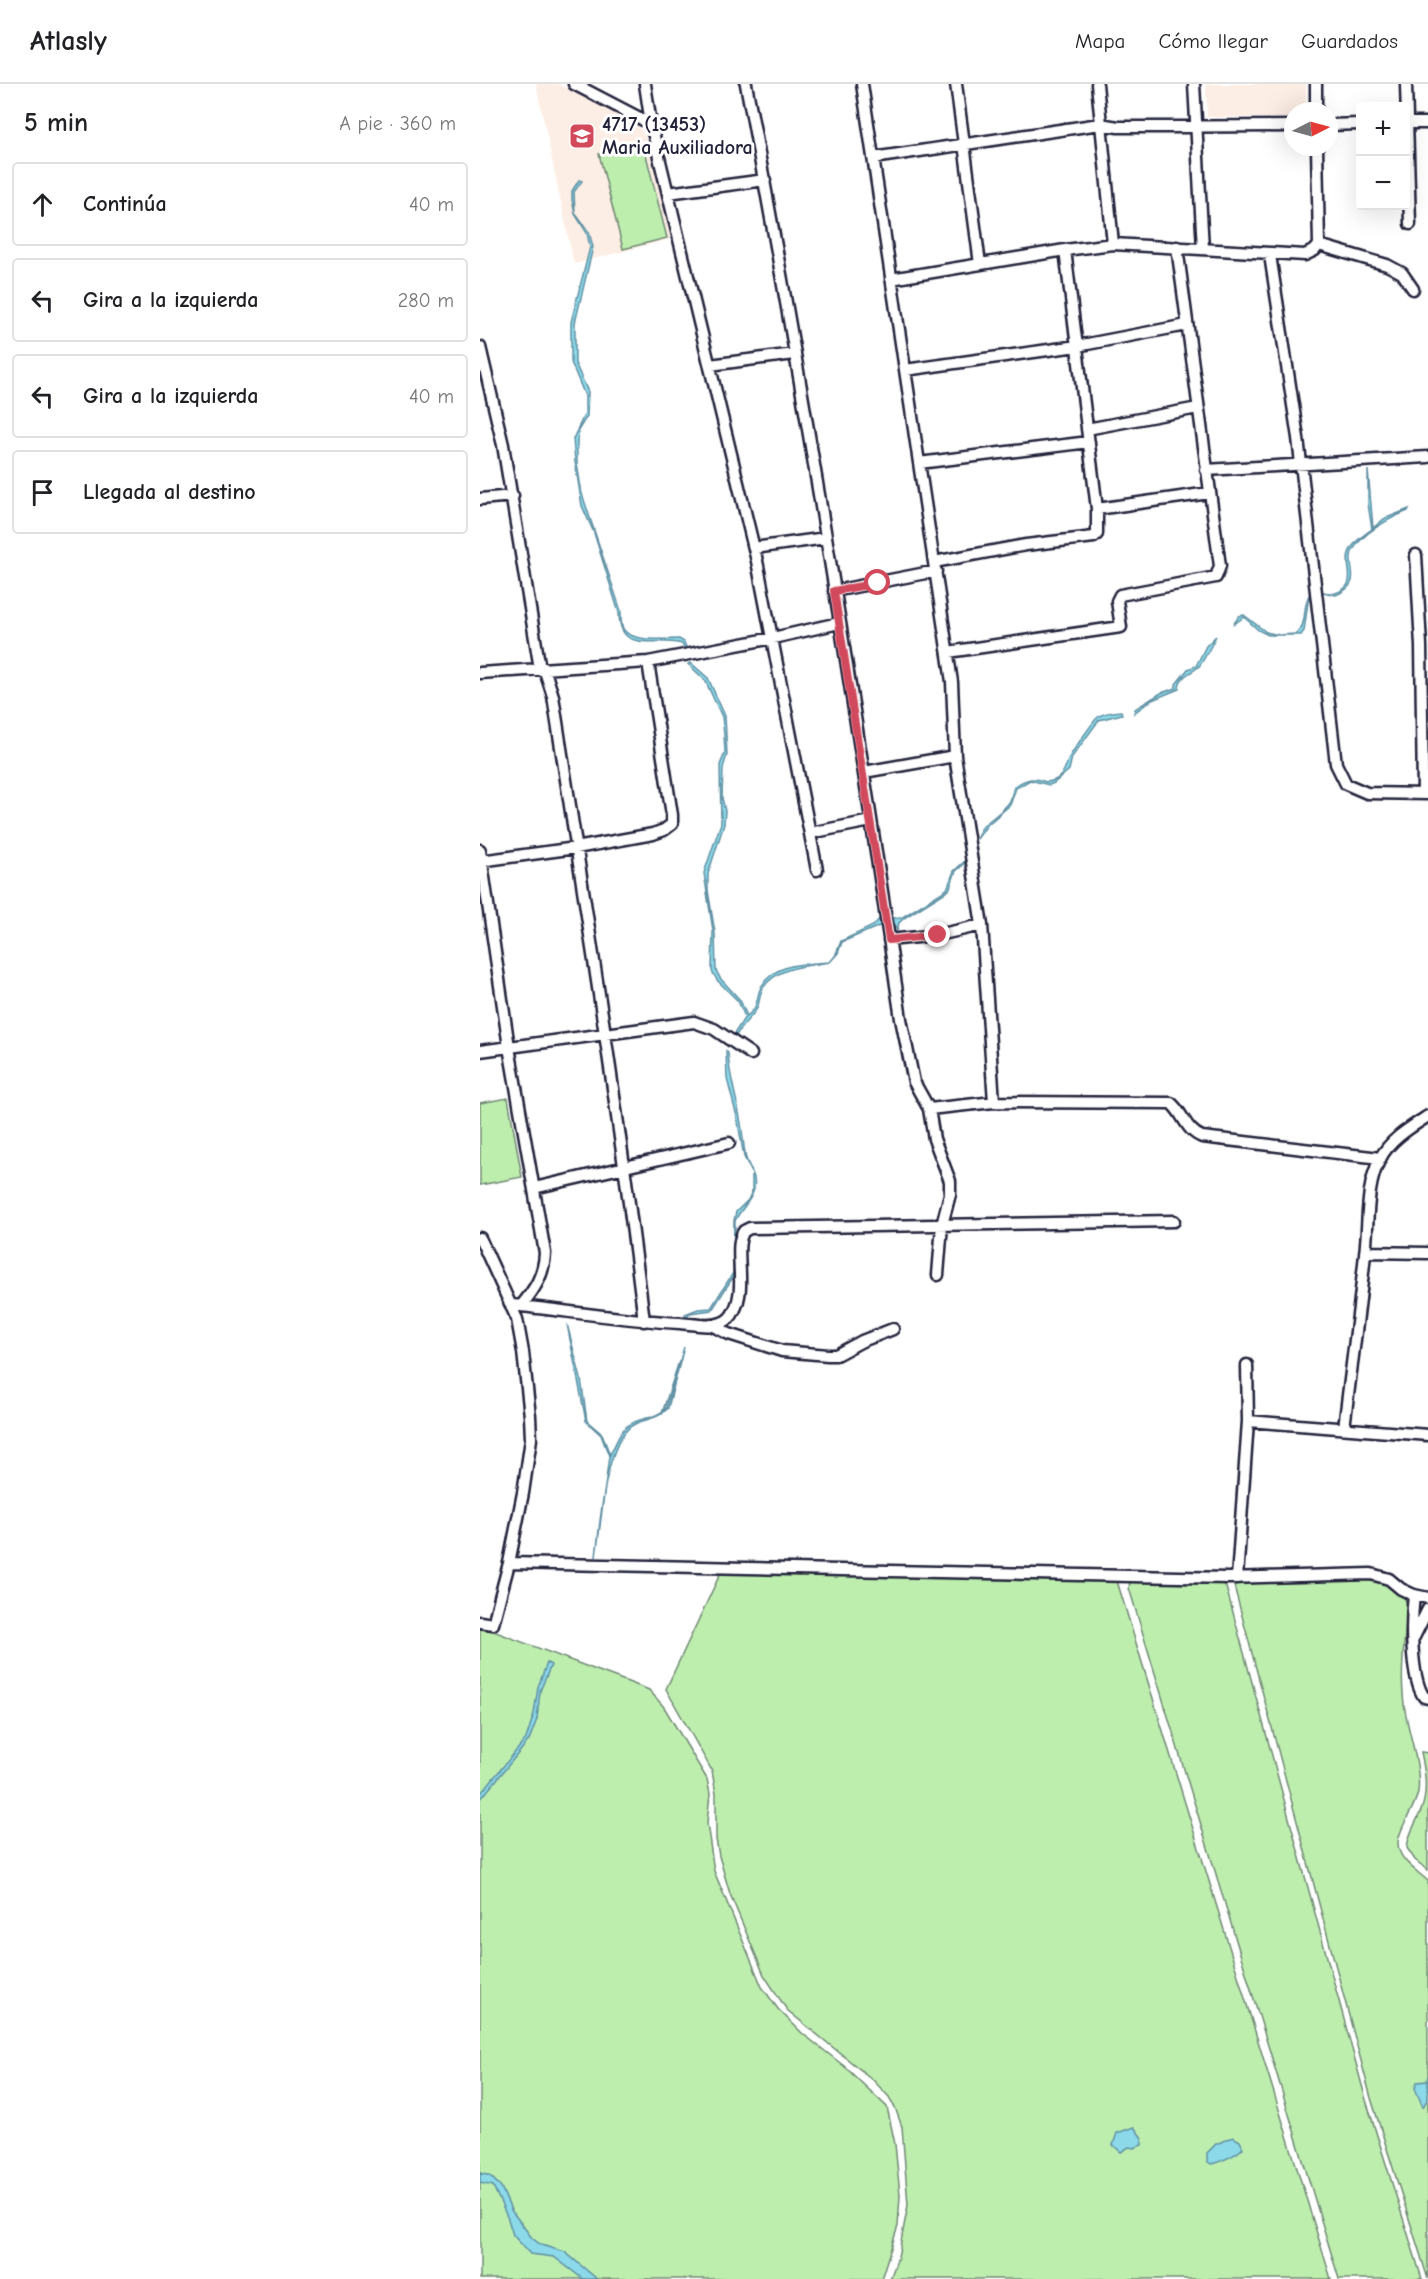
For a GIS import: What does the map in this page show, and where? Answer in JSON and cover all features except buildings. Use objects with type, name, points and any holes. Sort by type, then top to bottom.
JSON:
[{"type":"street","points":[[574,84],[651,124]]},
{"type":"street","points":[[645,84],[651,124],[754,548],[817,870]]},
{"type":"street","points":[[746,84],[765,180],[834,591],[901,1018],[914,1082],[928,1109],[934,1138],[950,1181],[950,1194],[942,1225],[938,1275]]},
{"type":"street","points":[[862,84],[952,681],[955,756],[982,925],[994,1102]]},
{"type":"street","points":[[956,84],[980,264]]},
{"type":"street","points":[[1097,84],[1113,244]]},
{"type":"street","points":[[1194,84],[1203,249]]},
{"type":"street","points":[[1316,84],[1316,102]]},
{"type":"street","points":[[1406,84],[1406,102]]},
{"type":"street","points":[[1410,123],[1428,123]]},
{"type":"street","points":[[873,158],[1100,124],[1118,127],[1197,128],[1284,126]]},
{"type":"street","points":[[1338,125],[1356,124]]},
{"type":"street","points":[[891,279],[1113,244],[1270,255],[1305,255],[1319,245],[1317,156]]},
{"type":"street","points":[[1407,156],[1410,224]]},
{"type":"street","points":[[668,193],[765,180]]},
{"type":"street","points":[[1319,245],[1387,265],[1402,273],[1413,289]]},
{"type":"street","points":[[948,652],[1121,627],[1117,601],[1120,596],[1216,577],[1220,566],[1177,247]]},
{"type":"street","points":[[834,591],[1026,545],[1094,537],[1097,530],[1097,509],[1065,250]]},
{"type":"street","points":[[1270,255],[1289,370],[1336,764],[1346,784],[1367,793],[1426,794],[1424,646],[1416,555]]},
{"type":"street","points":[[905,370],[1077,346],[1187,325]]},
{"type":"street","points":[[480,347],[495,405],[513,496],[542,669],[553,696],[625,1167],[644,1321]]},
{"type":"street","points":[[710,365],[794,354]]},
{"type":"street","points":[[1087,429],[1198,408]]},
{"type":"street","points":[[919,463],[1089,442]]},
{"type":"street","points":[[1206,470],[1428,457]]},
{"type":"street","points":[[1097,509],[1209,492]]},
{"type":"street","points":[[480,499],[513,496]]},
{"type":"street","points":[[754,548],[825,538]]},
{"type":"street","points":[[480,673],[648,662],[839,623]]},
{"type":"street","points":[[517,1306],[536,1288],[544,1265],[545,1253],[509,1047],[480,857],[576,848],[652,834],[672,824],[648,662]]},
{"type":"street","points":[[864,772],[955,756]]},
{"type":"street","points":[[810,833],[871,821]]},
{"type":"street","points":[[889,940],[938,935],[982,925]]},
{"type":"street","points":[[480,1052],[694,1022],[714,1029],[751,1054]]},
{"type":"street","points":[[928,1109],[994,1102],[1171,1103],[1178,1109],[1186,1126],[1202,1137],[1380,1158]]},
{"type":"street","points":[[1344,1428],[1370,1192],[1380,1158],[1402,1134],[1428,1116]]},
{"type":"street","points":[[534,1188],[729,1143]]},
{"type":"street","points":[[517,1306],[644,1321],[710,1325],[722,1323],[735,1310],[742,1286],[740,1241],[741,1235],[746,1230],[1174,1221]]},
{"type":"street","points":[[480,1238],[517,1306],[531,1439],[509,1563],[493,1624],[480,1622]]},
{"type":"street","points":[[1365,1252],[1428,1253]]},
{"type":"street","points":[[710,1325],[729,1334],[782,1351],[828,1355],[836,1354],[893,1329]]},
{"type":"street","points":[[1238,1578],[1248,1421],[1247,1365]]},
{"type":"street","points":[[1248,1421],[1428,1435]]},
{"type":"street","points":[[509,1563],[1238,1578],[1371,1574],[1389,1579],[1401,1589],[1414,1595],[1428,1598]]},
{"type":"street","points":[[1414,1595],[1411,1616],[1416,1679],[1418,1688],[1424,1697],[1428,1698]]},
{"type":"street","points":[[1414,1637],[1428,1609]]},
{"type":"shaded area","points":[[536,84],[557,84],[586,96],[635,122],[652,153],[671,239],[574,264]]},
{"type":"shaded area","points":[[1206,84],[1306,84],[1306,102],[1284,102],[1284,118],[1207,117]]},
{"type":"green space","points":[[643,143],[667,238],[623,249],[599,154]]},
{"type":"green space","points":[[508,1098],[522,1177],[480,1185],[480,1103]]},
{"type":"green space","points":[[722,1570],[1115,1579],[1117,1581],[1331,2279],[890,2279],[898,2257],[908,2205],[902,2127],[896,2110],[889,2097],[873,2080],[787,2010],[764,1975],[730,1894],[719,1856],[716,1839],[716,1794],[712,1771],[666,1689]]},
{"type":"green space","points":[[1369,1578],[1396,1588],[1404,1597],[1408,1610],[1402,1686],[1419,1780],[1416,1798],[1398,1843],[1404,1860],[1428,1881],[1428,2279],[1371,2098],[1234,1586],[1238,1582]]},
{"type":"green space","points":[[1130,1581],[1223,1583],[1226,1587],[1366,2100],[1422,2279],[1339,2279],[1129,1588]]},
{"type":"green space","points":[[480,1626],[649,1690],[664,1707],[707,1779],[710,1794],[707,1823],[714,1871],[762,1987],[778,2009],[802,2033],[844,2066],[887,2107],[895,2144],[900,2195],[898,2226],[881,2279],[480,2279]]},
{"type":"green space","points":[[1421,1752],[1428,1753],[1428,1870],[1415,1860],[1407,1848],[1425,1794],[1425,1773]]},
{"type":"water","points":[[579,180],[582,181],[574,192],[575,213],[589,232],[593,247],[575,323],[575,363],[588,392],[587,416],[579,429],[577,441],[577,463],[582,494],[621,611],[622,626],[625,631],[638,638],[679,639],[684,642],[688,652],[686,653],[682,644],[640,641],[625,634],[621,626],[594,533],[582,506],[573,439],[585,413],[585,396],[571,362],[571,322],[590,247],[587,233],[575,214],[572,200],[572,191]]},
{"type":"water","points":[[1368,470],[1373,528],[1384,519],[1409,509],[1377,527],[1356,545],[1351,558],[1352,580],[1345,590],[1336,595],[1323,592],[1335,593],[1347,586],[1350,576],[1349,553],[1356,542],[1372,529],[1368,504]]},
{"type":"water","points":[[1309,595],[1304,631],[1301,635],[1279,635],[1296,634],[1300,630]]},
{"type":"water","points":[[1244,615],[1266,632],[1279,635],[1268,635],[1258,630],[1244,617],[1233,625],[1239,616]]},
{"type":"water","points":[[1216,636],[1200,665],[1184,677],[1179,689],[1152,700],[1134,713],[1135,709],[1161,693],[1176,688],[1176,684],[1188,669],[1196,666],[1206,646]]},
{"type":"water","points":[[691,663],[708,678],[725,716],[727,755],[723,768],[724,824],[708,874],[708,890],[715,933],[716,970],[720,978],[740,1000],[747,1016],[756,1006],[761,987],[774,973],[801,964],[830,962],[794,968],[776,975],[763,988],[756,1010],[736,1036],[734,1034],[745,1017],[738,1001],[717,980],[712,971],[713,931],[704,873],[721,823],[720,765],[725,753],[722,717],[705,680],[688,664]]},
{"type":"water","points":[[1121,711],[1122,714],[1099,720],[1072,757],[1069,770],[1054,783],[1049,785],[1030,780],[1016,788],[1010,805],[987,825],[977,839],[986,823],[1010,801],[1014,787],[1030,779],[1046,782],[1056,779],[1096,719],[1109,712]]},
{"type":"water","points":[[949,761],[968,861],[956,871],[949,890],[904,918],[899,923],[897,931],[893,918],[901,918],[947,889],[954,871],[966,860]]},
{"type":"water","points":[[881,917],[882,925],[842,942],[838,953],[830,962],[841,941],[873,926]]},
{"type":"water","points":[[726,1051],[746,1159],[753,1174],[755,1183],[750,1198],[735,1221],[735,1274],[712,1310],[690,1313],[685,1318],[685,1314],[698,1309],[711,1308],[733,1273],[734,1220],[736,1212],[748,1200],[752,1191],[752,1173],[744,1157],[727,1079]]},
{"type":"water","points":[[567,1324],[581,1379],[587,1421],[602,1434],[610,1455],[624,1429],[634,1422],[657,1415],[666,1408],[684,1347],[668,1408],[658,1416],[635,1424],[625,1432],[612,1458],[605,1488],[609,1456],[601,1435],[586,1421]]},
{"type":"water","points":[[605,1488],[596,1557],[601,1510]]},
{"type":"water","points":[[547,1663],[551,1665],[540,1691],[537,1719],[529,1740],[480,1800],[481,1793],[526,1739],[534,1714],[538,1687]]},
{"type":"water","points":[[1428,2076],[1428,2098],[1423,2107],[1415,2088],[1417,2082],[1427,2081]]},
{"type":"water","points":[[1134,2127],[1142,2138],[1142,2145],[1129,2147],[1121,2152],[1113,2145],[1117,2133]]},
{"type":"water","points":[[1233,2137],[1240,2141],[1243,2148],[1219,2162],[1211,2164],[1207,2161],[1207,2153],[1216,2144]]},
{"type":"water","points":[[480,2173],[490,2176],[501,2187],[511,2210],[532,2238],[541,2245],[565,2252],[597,2279],[583,2279],[554,2257],[530,2254],[513,2235],[493,2186],[480,2183]]},
{"type":"waterway","points":[[662,1414],[679,1362]]},
{"type":"place","name":"4717 (13453) Maria Auxiliadora","points":[[582,136]]},
{"type":"route","points":[[878,583],[834,591],[889,940],[938,935]]}]
